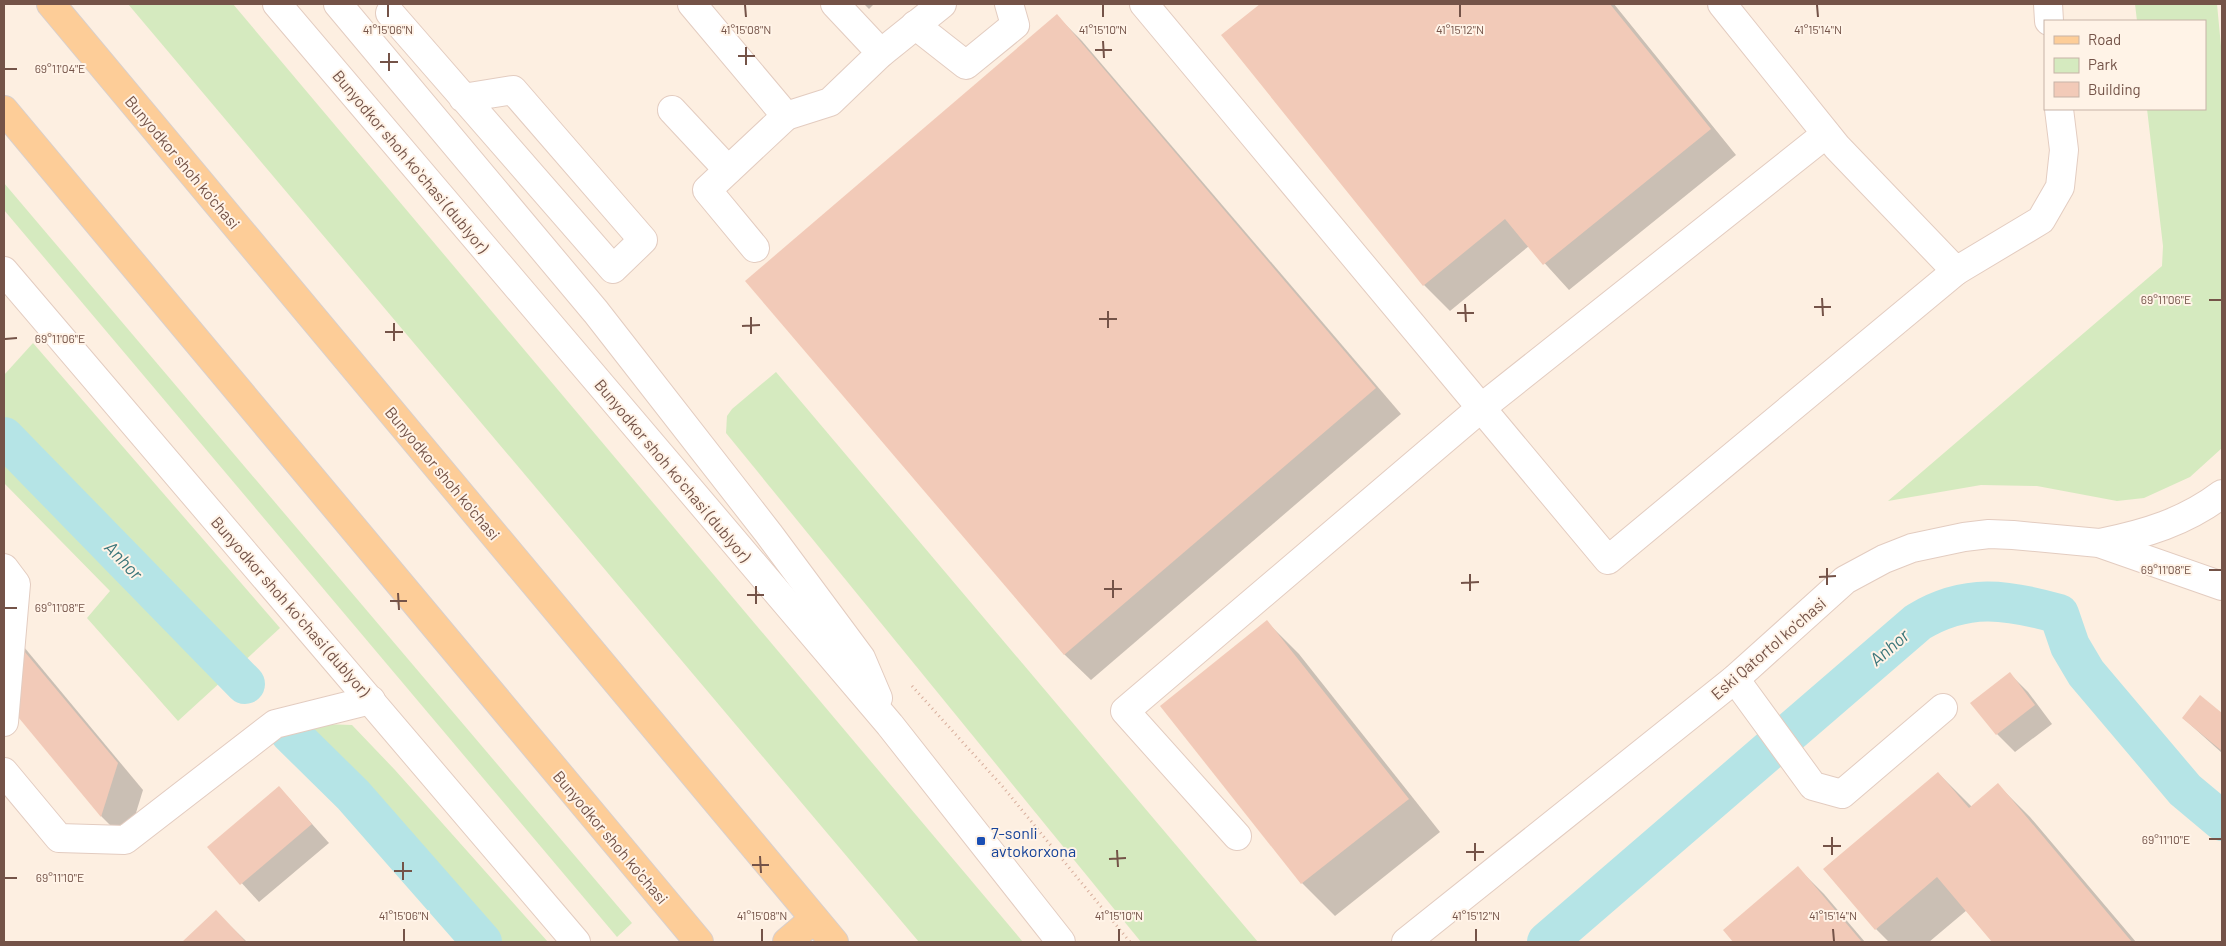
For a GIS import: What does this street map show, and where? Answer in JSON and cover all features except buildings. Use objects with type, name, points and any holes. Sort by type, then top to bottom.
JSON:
[{"type":"main road","name":"Bunyodkor shoh ko'chasi","points":[[51,4],[834,942]]},
{"type":"main road","name":"Bunyodkor shoh ko'chasi","points":[[4,110],[699,942]]},
{"type":"main road","points":[[787,942],[814,918]]},
{"type":"street","name":"Bunyodkor shoh koʻchasi (dublyor)","points":[[277,4],[890,724],[1061,942]]},
{"type":"street","points":[[338,4],[596,312],[769,534],[861,658],[890,724]]},
{"type":"street","points":[[692,4],[786,116]]},
{"type":"street","points":[[835,4],[881,53]]},
{"type":"street","points":[[755,248],[707,190],[786,116],[830,102],[881,53],[942,4]]},
{"type":"street","points":[[915,25],[966,65],[1015,25],[1009,4]]},
{"type":"street","points":[[1144,4],[1608,560],[1956,272],[2041,220],[2060,187],[2064,150],[2059,110]]},
{"type":"street","points":[[1722,4],[1826,134],[1956,272]]},
{"type":"street","points":[[2048,4],[2050,20]]},
{"type":"street","points":[[391,7],[463,98],[613,269],[643,240],[513,90],[463,98]]},
{"type":"street","points":[[672,110],[728,170]]},
{"type":"street","points":[[1237,836],[1126,711],[1481,408],[1826,134]]},
{"type":"street","name":"Bunyodkor shoh koʻchasi (dublyor)","points":[[4,271],[372,700],[576,942]]},
{"type":"street","points":[[2099,543],[2160,528],[2198,511],[2222,494]]},
{"type":"street","name":"Eski Qatortol ko'chasi","points":[[1406,942],[1735,679],[1845,580],[1884,559],[1912,548],[1989,534],[2099,543],[2222,586]]},
{"type":"street","points":[[4,568],[16,584],[4,722]]},
{"type":"street","points":[[1735,679],[1813,786],[1842,794],[1943,708]]},
{"type":"street","points":[[4,772],[59,838],[125,840],[276,724],[372,700]]},
{"type":"path","points":[[907,680],[1003,787],[1130,942]]},
{"type":"green space","points":[[128,4],[233,4],[1023,942],[919,942]]},
{"type":"green space","points":[[2135,4],[2217,4],[2222,57],[2222,448],[2190,477],[2144,498],[2117,501],[2037,486],[1981,485],[1888,501],[2162,266],[2163,246],[2147,110],[2206,110],[2206,20],[2137,20]]},
{"type":"green space","points":[[4,183],[632,923],[617,937],[4,210]]},
{"type":"green space","points":[[33,343],[280,628],[240,665],[4,425],[4,375]]},
{"type":"green space","points":[[776,372],[1258,942],[1141,942],[726,433],[727,416],[732,409]]},
{"type":"green space","points":[[4,451],[224,679],[178,721],[87,618],[110,591],[4,483]]},
{"type":"green space","points":[[322,724],[352,725],[395,770],[548,942],[497,942],[367,789],[305,734]]},
{"type":"waterway","name":"Anhor","points":[[4,437],[245,684]]},
{"type":"waterway","name":"Anhor","points":[[1547,942],[1918,622],[1953,606],[1987,601],[2004,602],[2059,614],[2070,646],[2086,673],[2185,790],[2222,821]]},
{"type":"waterway","name":"Anhor","points":[[290,733],[353,795],[482,942]]},
{"type":"place","name":"7-sonli avtokorxona","points":[[981,841]]}]
